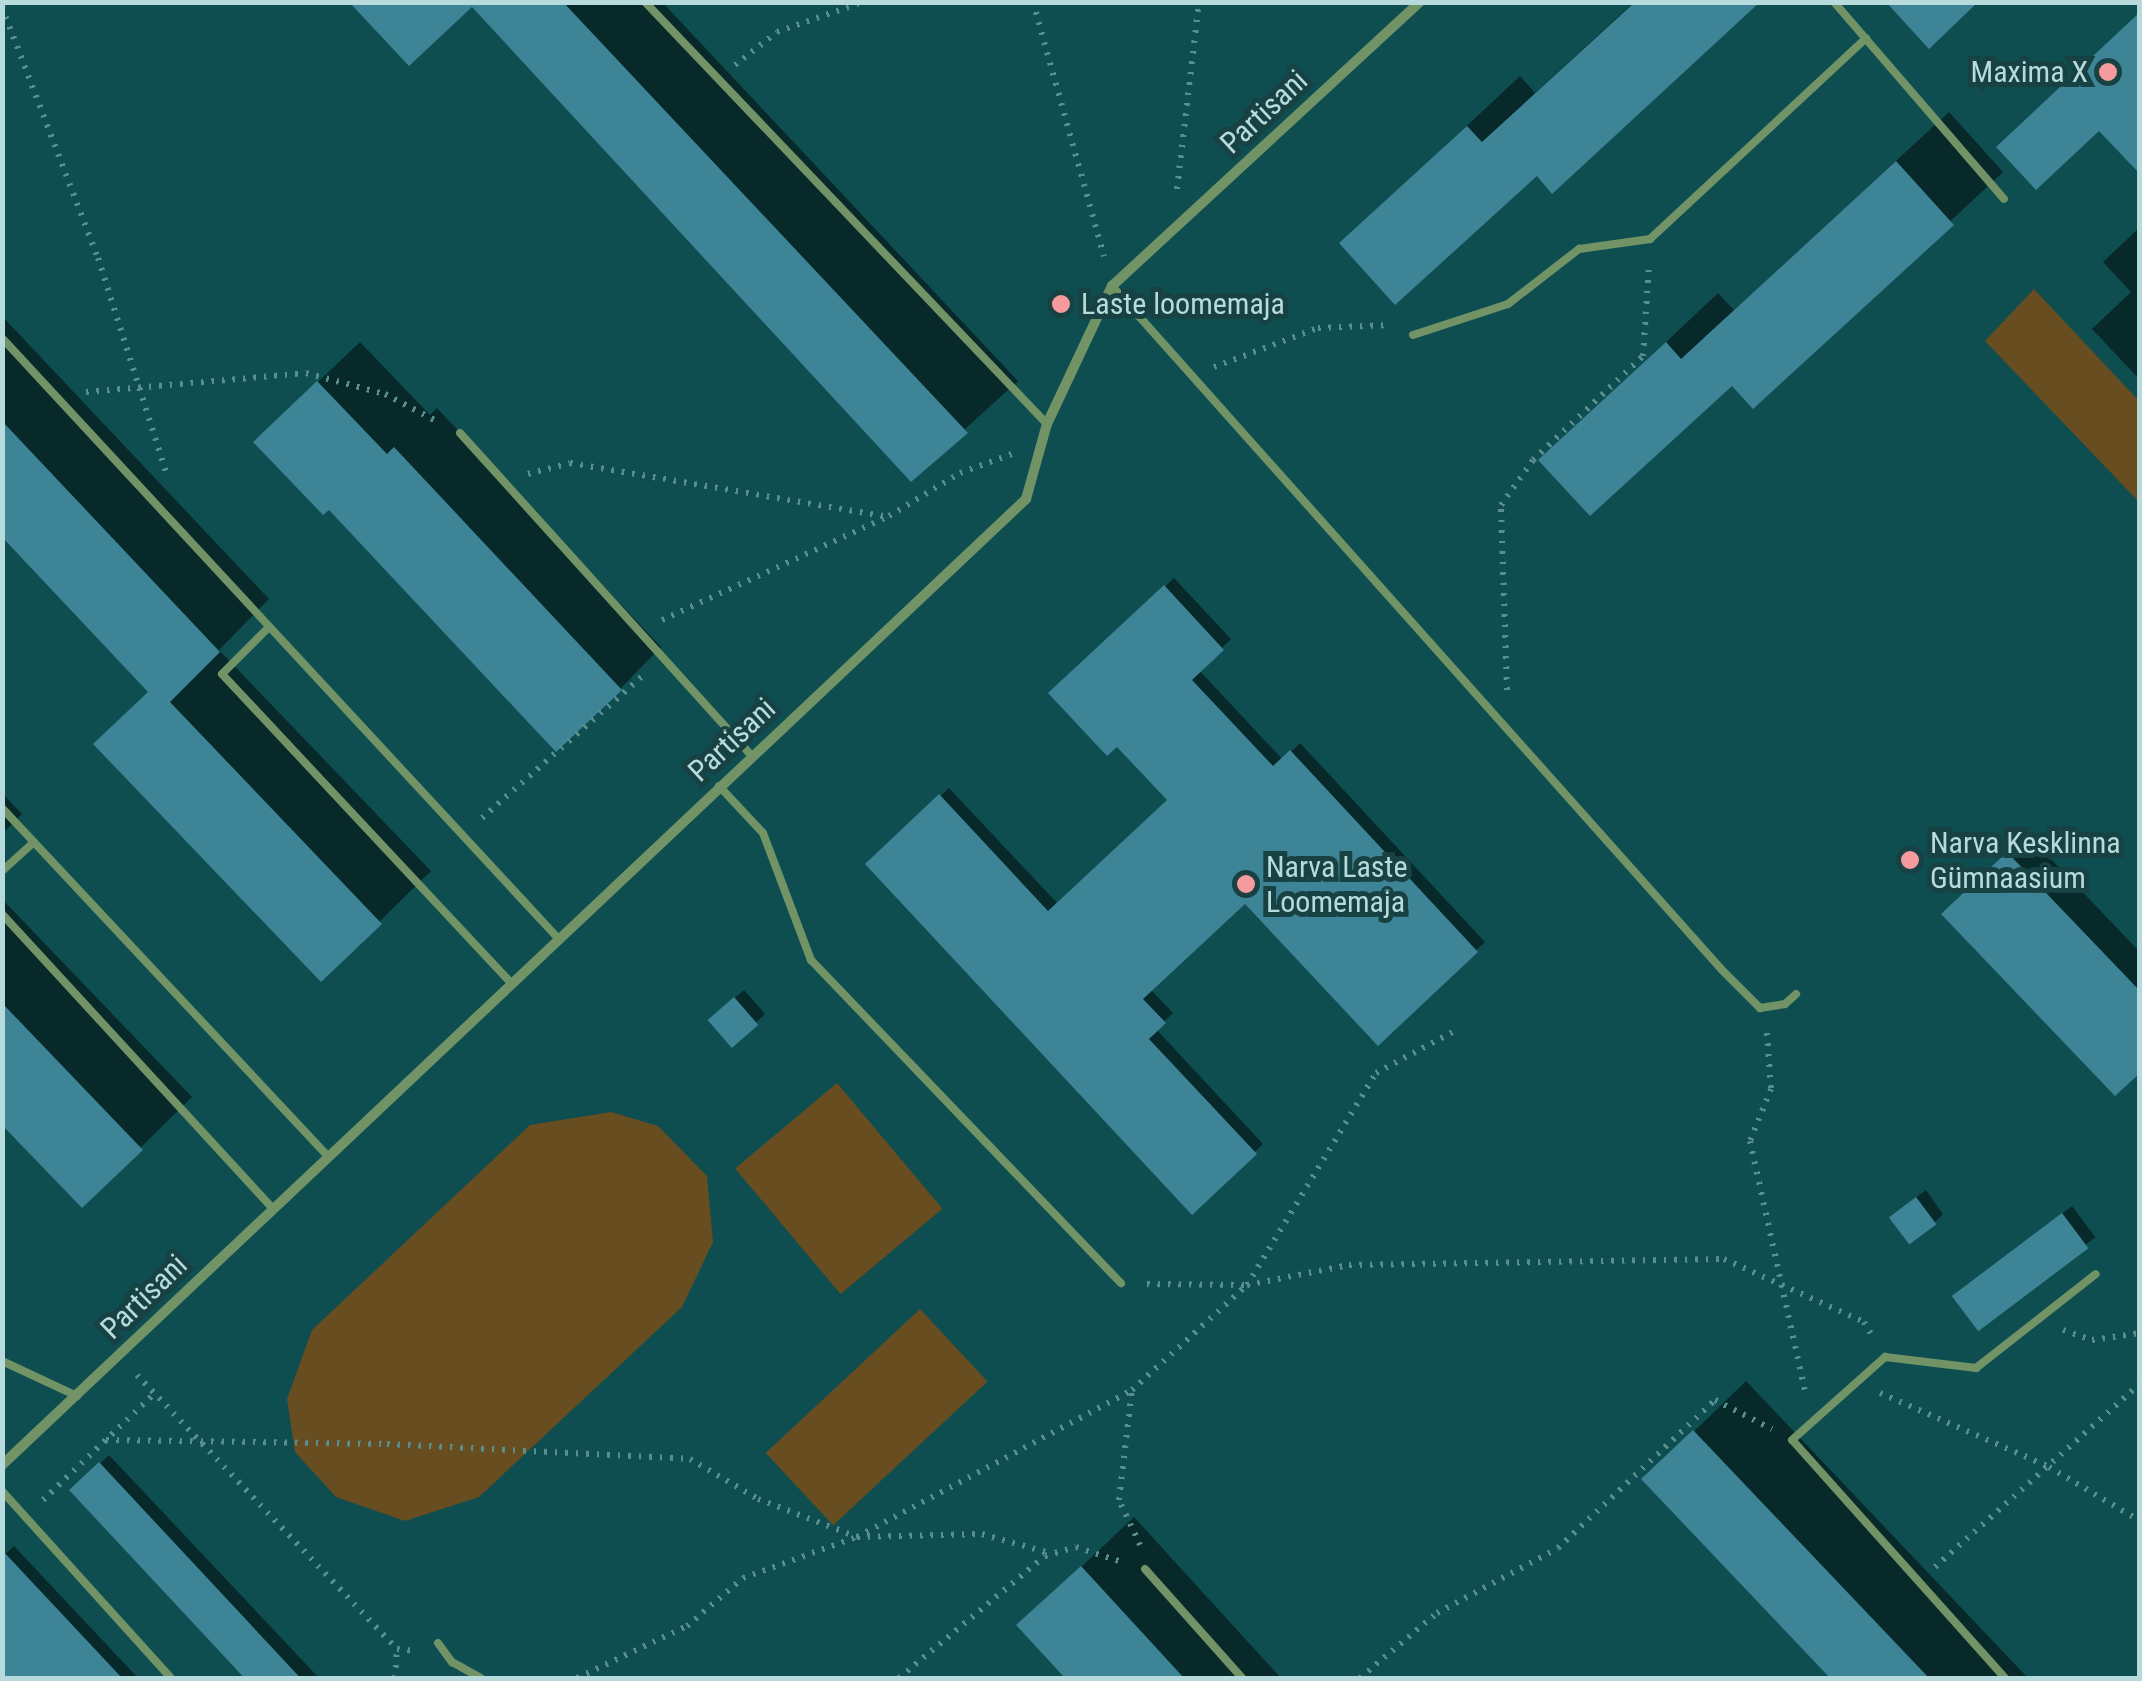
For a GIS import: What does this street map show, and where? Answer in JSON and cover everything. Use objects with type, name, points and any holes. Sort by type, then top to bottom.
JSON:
[{"type":"street","name":"Partisani","points":[[2,1465],[556,936],[1026,499],[1047,424],[1112,286],[1420,2]]},
{"type":"lane","points":[[645,2],[1047,424]]},
{"type":"lane","points":[[1834,2],[2004,198]]},
{"type":"lane","points":[[1414,335],[1508,304],[1580,249],[1650,239],[1866,38]]},
{"type":"lane","points":[[1112,286],[1760,1008],[1785,1004],[1796,994]]},
{"type":"lane","points":[[2,338],[556,936]]},
{"type":"lane","points":[[460,433],[751,755]]},
{"type":"lane","points":[[268,628],[222,674],[509,981]]},
{"type":"lane","points":[[719,786],[764,832],[811,960],[1121,1283]]},
{"type":"lane","points":[[2,808],[327,1155]]},
{"type":"lane","points":[[2,872],[34,842]]},
{"type":"lane","points":[[2,914],[272,1208]]},
{"type":"lane","points":[[2005,1678],[1792,1440],[1885,1357],[1976,1368],[2096,1274]]},
{"type":"lane","points":[[2,1361],[77,1396]]},
{"type":"lane","points":[[2,1490],[172,1678]]},
{"type":"lane","points":[[1145,1569],[1242,1678]]},
{"type":"lane","points":[[438,1643],[452,1662],[481,1678]]},
{"type":"path","points":[[718,79],[777,32],[862,2]]},
{"type":"path","points":[[1033,2],[1112,286]]},
{"type":"path","points":[[1168,234],[1190,126],[1199,2]]},
{"type":"path","points":[[2,8],[141,387],[168,480]]},
{"type":"path","points":[[1508,731],[1501,506],[1533,460],[1643,356],[1650,239]]},
{"type":"path","points":[[1192,375],[1318,328],[1384,323],[1414,335]]},
{"type":"path","points":[[54,394],[306,374],[384,394],[460,433]]},
{"type":"path","points":[[638,630],[888,516],[960,473],[1042,443]]},
{"type":"path","points":[[503,481],[570,463],[888,516]]},
{"type":"path","points":[[462,836],[663,658]]},
{"type":"path","points":[[1760,1008],[1772,1050],[1771,1088],[1750,1142],[1812,1422]]},
{"type":"path","points":[[577,1678],[687,1626],[743,1578],[857,1536],[1132,1390],[1247,1285],[1376,1074],[1458,1029]]},
{"type":"path","points":[[1121,1283],[1247,1285],[1349,1264],[1724,1258],[1864,1322],[1885,1357]]},
{"type":"path","points":[[2036,1320],[2092,1340],[2140,1332]]},
{"type":"path","points":[[118,1357],[398,1650],[425,1651],[438,1643]]},
{"type":"path","points":[[1856,1382],[2049,1468],[2140,1521]]},
{"type":"path","points":[[1918,1581],[2140,1384]]},
{"type":"path","points":[[899,1678],[1052,1554],[1076,1547],[1145,1569],[1136,1526],[1119,1500],[1132,1390]]},
{"type":"path","points":[[26,1517],[155,1393]]},
{"type":"path","points":[[1360,1678],[1438,1613],[1558,1548],[1715,1400],[1792,1440]]},
{"type":"path","points":[[106,1440],[387,1444],[690,1460],[758,1499],[857,1536],[982,1534],[1052,1554]]},
{"type":"path","points":[[396,1678],[398,1650]]},
{"type":"shaded area","points":[[2034,289],[2139,401],[2139,502],[1985,341]]},
{"type":"shaded area","points":[[837,1083],[942,1209],[841,1294],[735,1168]]},
{"type":"shaded area","points":[[611,1112],[658,1126],[707,1176],[713,1242],[682,1307],[479,1497],[405,1521],[336,1497],[295,1452],[287,1399],[312,1330],[530,1125]]},
{"type":"shaded area","points":[[920,1309],[988,1381],[833,1525],[766,1453]]},
{"type":"building","points":[[349,2],[563,2],[968,433],[911,482],[472,7],[409,66]]},
{"type":"building","points":[[1635,2],[1760,2],[1552,194],[1537,176],[1395,305],[1339,243],[1467,126],[1482,142]]},
{"type":"building","points":[[1886,2],[1978,2],[1929,49]]},
{"type":"building","name":"Maxima X","points":[[2140,12],[2140,174],[2099,131],[2036,190],[1996,147]]},
{"type":"building","points":[[1896,161],[1954,225],[1753,409],[1732,386],[1590,516],[1538,460],[1666,342],[1681,359]]},
{"type":"building","points":[[317,381],[387,454],[394,447],[622,690],[556,752],[329,510],[323,515],[253,442]]},
{"type":"building","points":[[2,421],[220,652],[170,702],[382,924],[321,982],[93,744],[148,692],[2,537]]},
{"type":"building","name":"Narva Laste Loomemaja","points":[[1164,585],[1224,650],[1192,680],[1273,766],[1290,750],[1478,952],[1378,1046],[1245,904],[1143,999],[1166,1023],[1149,1039],[1257,1154],[1192,1215],[865,864],[939,794],[1048,911],[1167,800],[1117,747],[1107,756],[1048,693]]},
{"type":"building","points":[[2007,852],[2140,991],[2140,1073],[2115,1096],[1941,914]]},
{"type":"building","points":[[734,997],[758,1025],[732,1048],[708,1020]]},
{"type":"building","points":[[2,1003],[143,1150],[82,1208],[2,1125]]},
{"type":"building","points":[[1916,1197],[1936,1224],[1909,1245],[1889,1217]]},
{"type":"building","points":[[2062,1213],[2088,1248],[1978,1331],[1952,1296]]},
{"type":"building","points":[[1693,1430],[1929,1678],[1830,1678],[1641,1479]]},
{"type":"building","points":[[99,1462],[300,1678],[244,1678],[69,1490]]},
{"type":"building","points":[[2,1550],[122,1678],[2,1678]]},
{"type":"building","points":[[1081,1566],[1184,1678],[1065,1678],[1016,1625]]},
{"type":"place","name":"Maxima X","points":[[2108,72]]},
{"type":"place","name":"Laste loomemaja","points":[[1061,304]]},
{"type":"place","name":"Narva Kesklinna Gümnaasium","points":[[1910,860]]},
{"type":"place","name":"Narva Laste Loomemaja","points":[[1246,884]]}]
